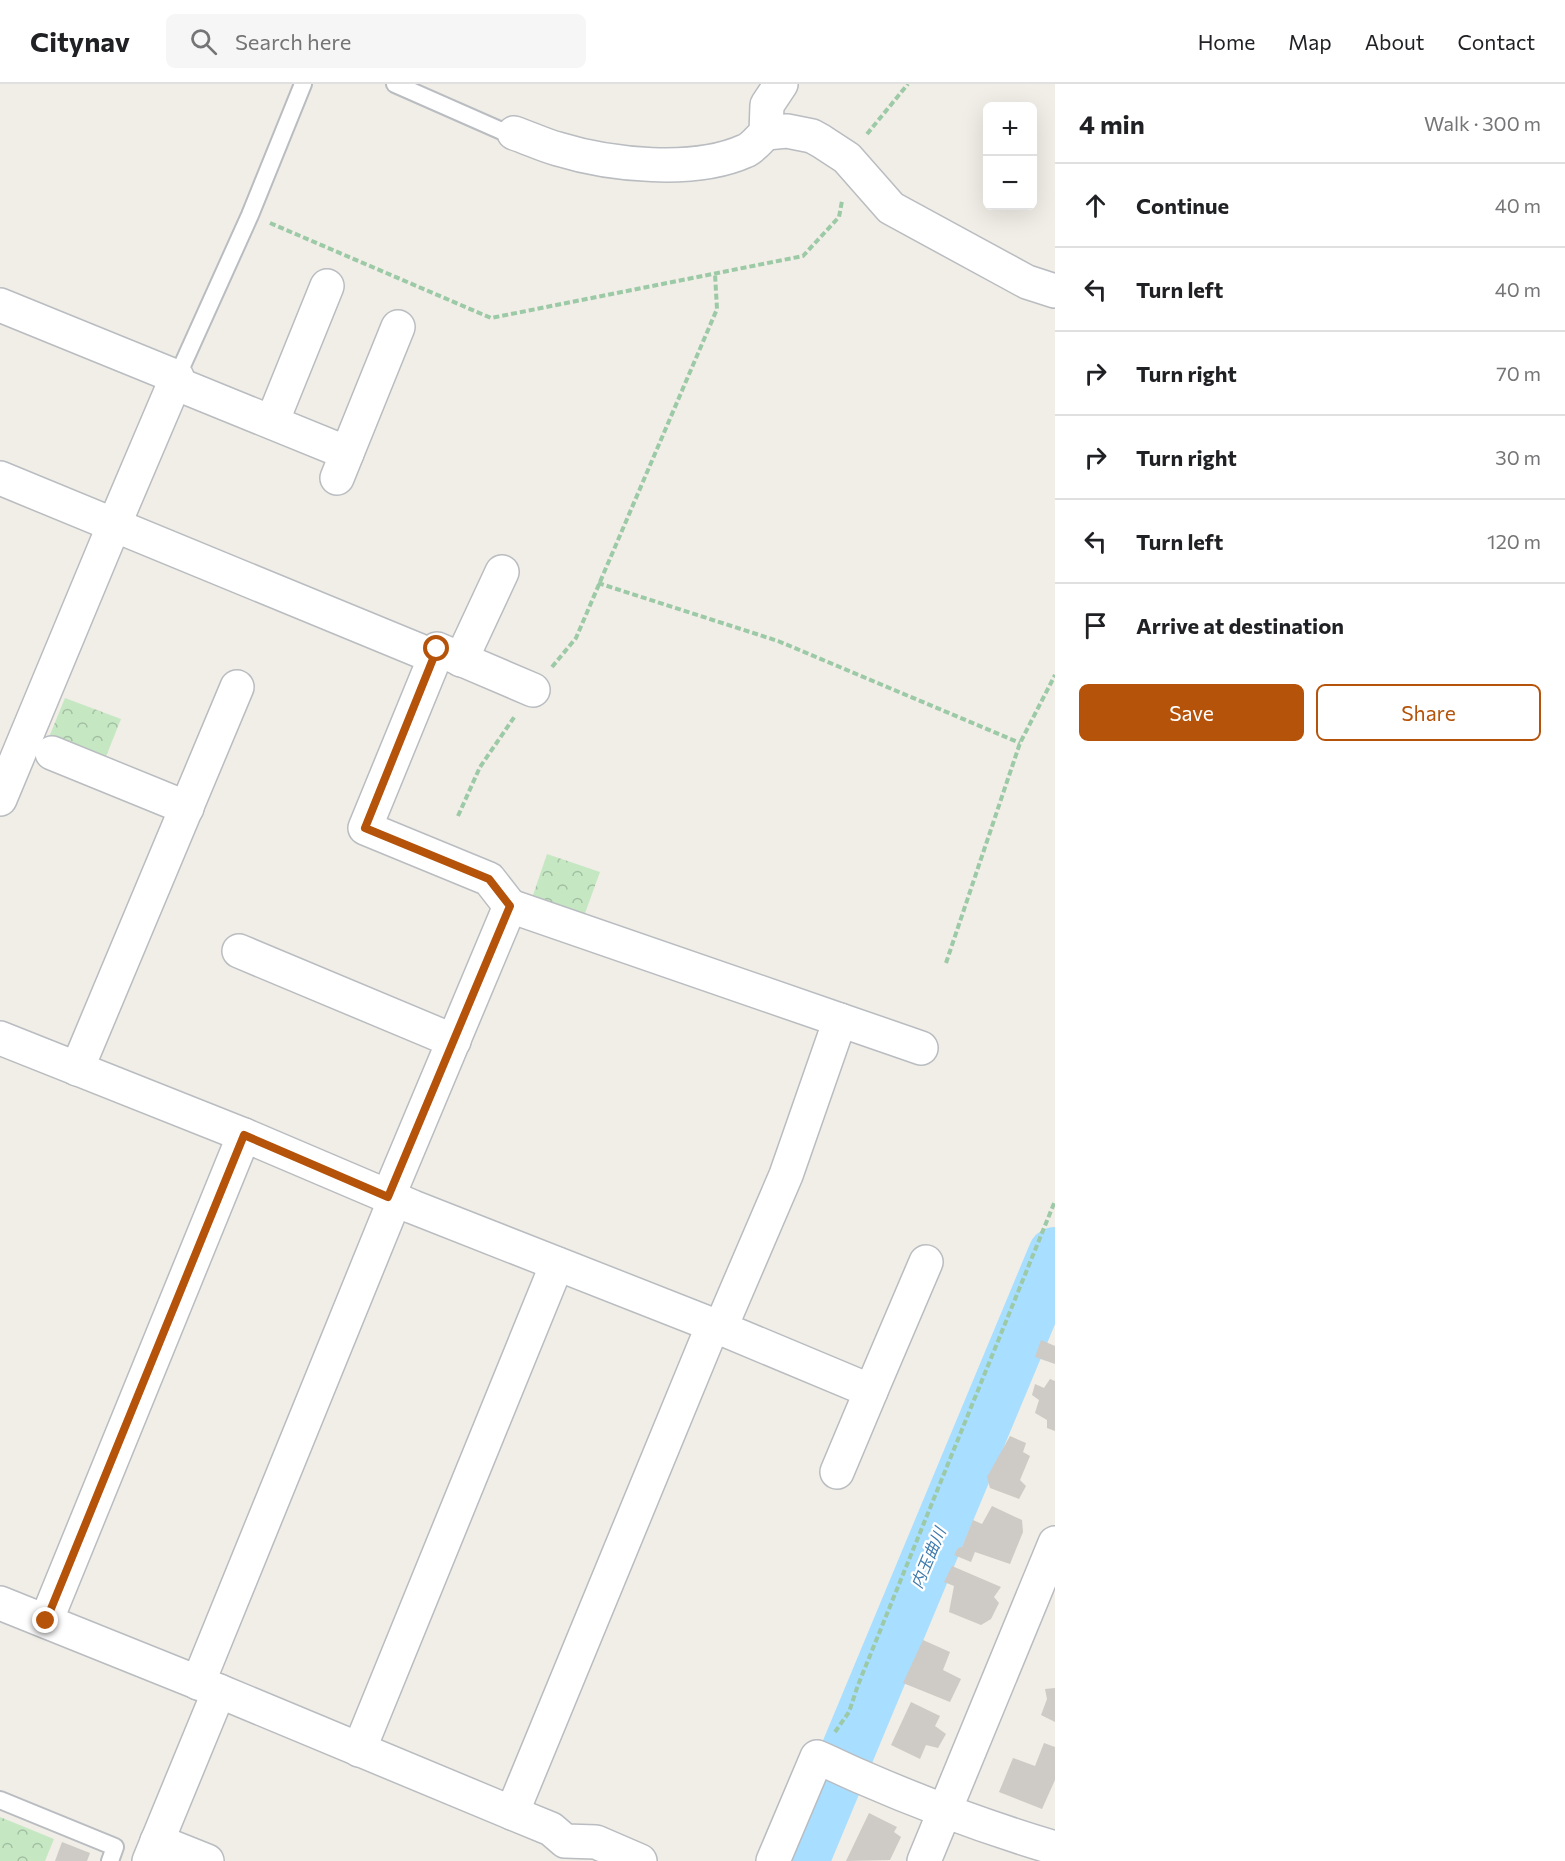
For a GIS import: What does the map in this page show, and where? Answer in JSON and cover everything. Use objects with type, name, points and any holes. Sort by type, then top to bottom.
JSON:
[{"type":"street","points":[[766,133],[767,105],[781,84]]},
{"type":"street","points":[[514,133],[558,149],[596,158],[637,164],[679,165],[705,162],[747,151],[766,133],[787,131],[812,136],[847,158],[891,208],[1027,282],[1055,291]]},
{"type":"street","points":[[272,422],[327,286]]},
{"type":"street","points":[[0,305],[272,422],[342,465],[398,327]]},
{"type":"street","points":[[0,799],[176,380]]},
{"type":"street","points":[[0,478],[533,690]]},
{"type":"street","points":[[502,572],[448,658],[365,828],[489,879],[510,906],[921,1048]]},
{"type":"street","points":[[77,1069],[237,687]]},
{"type":"street","points":[[52,753],[187,808]]},
{"type":"street","points":[[207,1861],[153,1851],[208,1687],[392,1198],[510,906]]},
{"type":"street","points":[[239,951],[454,1041]]},
{"type":"street","points":[[512,1813],[717,1327],[786,1175],[840,1020]]},
{"type":"street","points":[[0,1038],[871,1391]]},
{"type":"street","points":[[46,1621],[244,1135]]},
{"type":"street","points":[[837,1472],[926,1262]]},
{"type":"street","points":[[359,1750],[557,1264]]},
{"type":"street","points":[[924,1861],[1055,1543]]},
{"type":"street","points":[[0,1603],[551,1829],[561,1851],[596,1842],[640,1861]]},
{"type":"street","points":[[773,1861],[818,1757],[945,1811],[1055,1848]]},
{"type":"lane","points":[[176,380],[250,214],[303,84]]},
{"type":"lane","points":[[395,84],[504,132],[514,133]]},
{"type":"lane","points":[[0,1800],[115,1847],[110,1861]]},
{"type":"path","points":[[250,214],[491,318],[715,274],[802,256],[839,217],[847,158],[908,84]]},
{"type":"path","points":[[458,816],[480,767],[533,690],[576,638],[717,309],[715,274]]},
{"type":"path","points":[[598,583],[778,641],[1020,743]]},
{"type":"path","points":[[946,963],[1020,743],[1055,675]]},
{"type":"path","points":[[818,1757],[849,1712],[1055,1201]]},
{"type":"green space","points":[[65,698],[121,719],[103,764],[47,742]]},
{"type":"green space","points":[[547,854],[600,872],[584,916],[532,898]]},
{"type":"green space","points":[[0,1817],[54,1839],[45,1861],[0,1861]]},
{"type":"building","points":[[1041,1340],[1055,1346],[1055,1364],[1035,1357]]},
{"type":"building","points":[[1050,1379],[1055,1381],[1055,1431],[1047,1428],[1047,1420],[1035,1413],[1039,1400],[1032,1395],[1035,1384],[1044,1388]]},
{"type":"building","points":[[1010,1436],[1026,1443],[1023,1452],[1030,1456],[1020,1480],[1026,1486],[1019,1499],[990,1488],[987,1477]]},
{"type":"building","points":[[992,1506],[1022,1520],[1023,1532],[1010,1564],[975,1552],[971,1562],[954,1555],[958,1548],[962,1547],[973,1520],[982,1524]]},
{"type":"building","points":[[952,1566],[1001,1587],[994,1597],[999,1603],[991,1619],[981,1625],[949,1612],[954,1586],[944,1582]]},
{"type":"building","points":[[923,1640],[950,1652],[943,1670],[961,1679],[950,1702],[903,1683]]},
{"type":"building","points":[[1055,1688],[1055,1722],[1041,1715],[1047,1699],[1045,1689]]},
{"type":"building","points":[[911,1702],[940,1716],[935,1726],[946,1734],[938,1748],[926,1745],[920,1759],[891,1745]]},
{"type":"building","points":[[1044,1743],[1055,1747],[1055,1780],[1042,1809],[999,1792],[1013,1758],[1035,1766]]},
{"type":"building","points":[[869,1813],[897,1827],[894,1832],[901,1837],[890,1860],[846,1861]]},
{"type":"building","points":[[62,1842],[90,1853],[87,1861],[55,1861]]},
{"type":"waterway","name":"内玉曲川","points":[[802,1861],[1055,1254]]},
{"type":"route","points":[[46,1621],[244,1135],[388,1197],[510,906],[489,879],[365,828],[437,649]]}]
